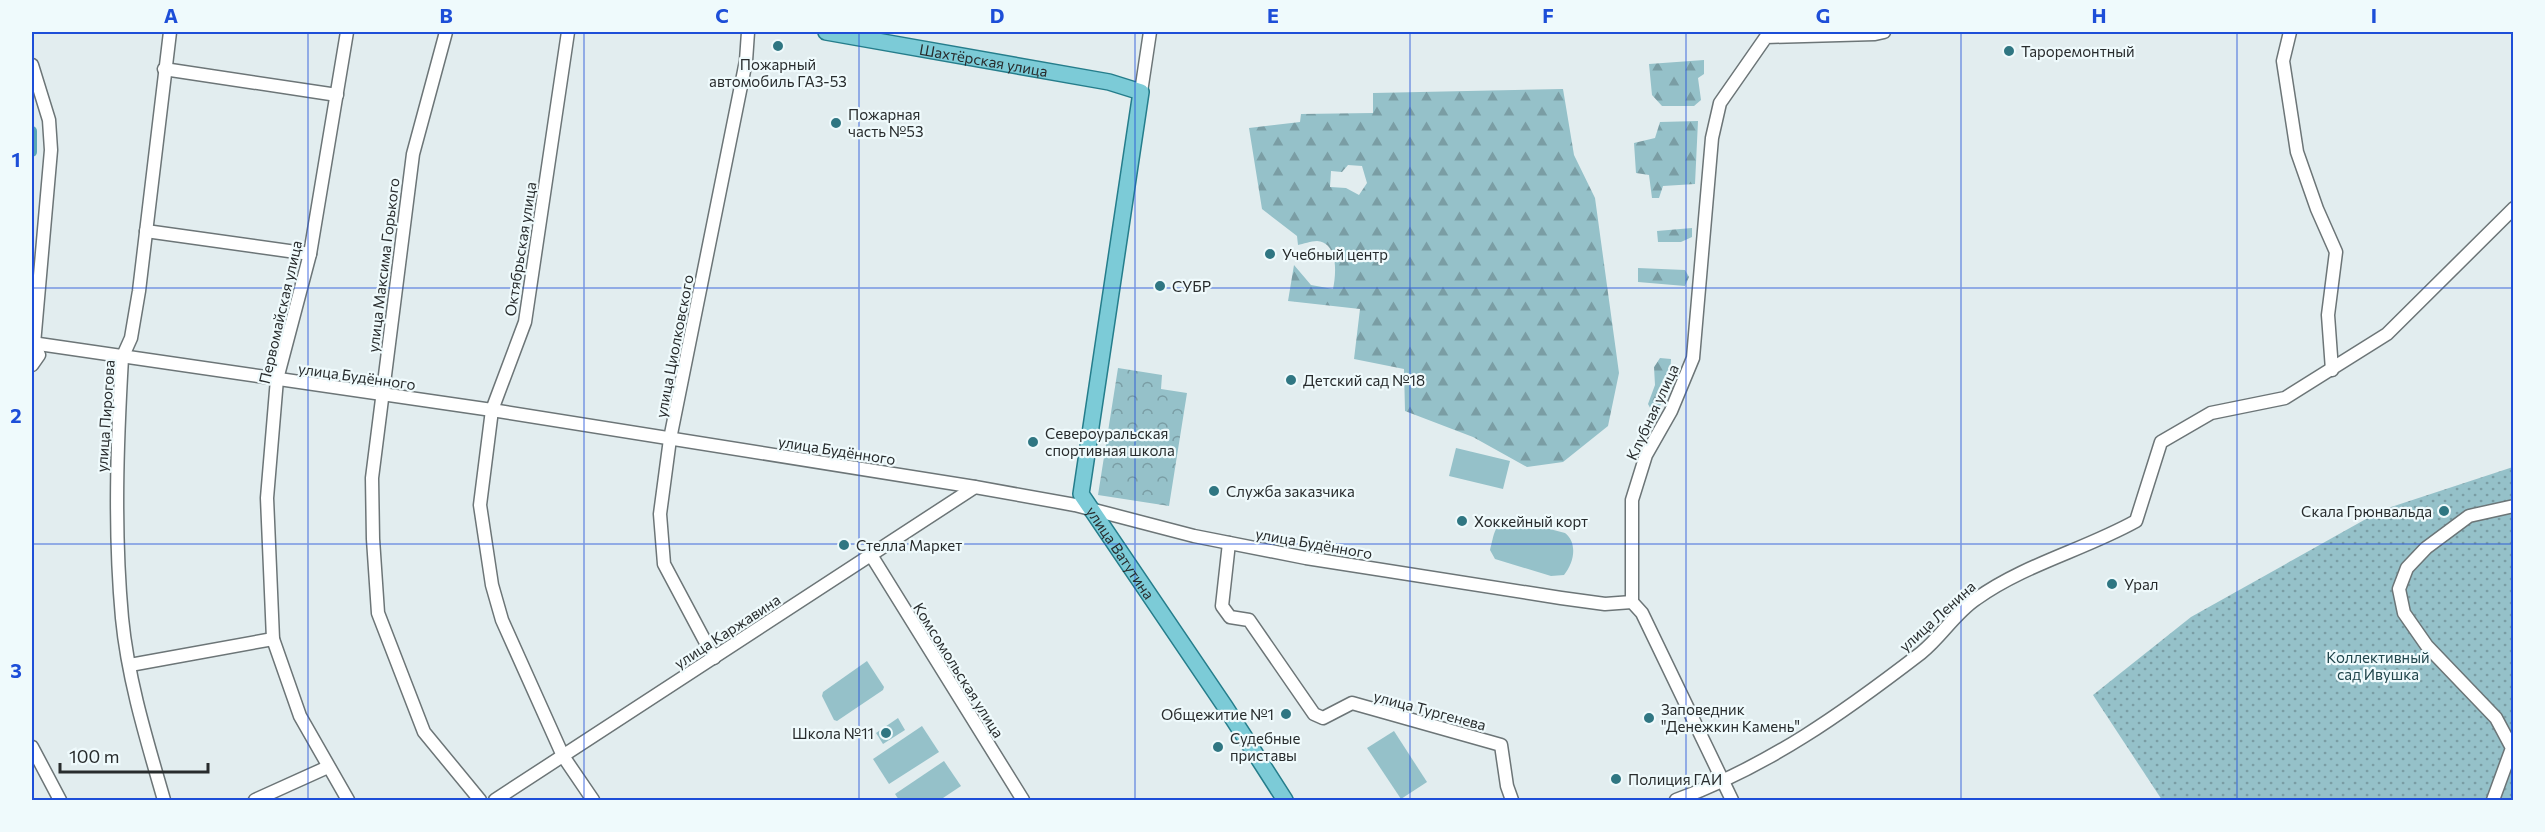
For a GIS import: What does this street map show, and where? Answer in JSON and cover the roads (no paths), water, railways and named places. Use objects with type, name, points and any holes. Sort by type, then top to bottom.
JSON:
[{"type":"main road","name":"Шахтёрская улица","points":[[826,32],[1109,82],[1141,92]]},
{"type":"main road","name":"улица Ватутина","points":[[1141,92],[1082,494],[1226,708],[1285,801]]},
{"type":"street","name":"улица Пирогова","points":[[165,801],[138,712],[122,620],[116,498],[122,358],[131,338],[170,32]]},
{"type":"street","name":"Первомайская улица","points":[[347,32],[310,254],[277,379],[267,498],[273,639],[300,716],[348,801]]},
{"type":"street","name":"улица Максима Горького","points":[[446,32],[413,154],[372,478],[378,613],[423,732],[480,801]]},
{"type":"street","name":"Октябрьская улица","points":[[568,32],[525,322],[492,410],[480,505],[492,585],[516,655],[563,756],[593,801]]},
{"type":"street","name":"улица Циолковского","points":[[714,658],[664,564],[660,514],[670,439],[746,61],[748,32]]},
{"type":"street","points":[[1141,92],[1150,32]]},
{"type":"street","name":"Клубная улица","points":[[1632,602],[1632,500],[1646,455],[1671,411],[1693,358],[1712,138],[1720,103],[1766,34],[1875,34],[1884,32]]},
{"type":"street","points":[[2290,32],[2283,61],[2297,152],[2317,209],[2336,252],[2328,315],[2332,370]]},
{"type":"street","points":[[32,65],[49,120],[51,150],[33,344],[39,356],[32,365]]},
{"type":"street","points":[[165,69],[337,95]]},
{"type":"street","name":"улица Ленина","points":[[1676,801],[1721,783],[1790,748],[1923,651],[1973,600],[2007,578],[2104,539],[2136,521],[2161,442],[2211,413],[2285,398],[2387,334],[2514,208]]},
{"type":"street","points":[[146,231],[310,254]]},
{"type":"street","name":"улица Будённого","points":[[33,344],[492,410],[975,487],[1075,505],[1092,512],[1229,543],[1561,598],[1605,604],[1632,602]]},
{"type":"street","name":"улица Каржавина","points":[[495,801],[975,487]]},
{"type":"street","points":[[2493,801],[2513,747],[2496,718],[2427,646],[2404,613],[2399,589],[2407,568],[2426,548],[2469,516],[2514,506]]},
{"type":"street","name":"улица Тургенева","points":[[1229,543],[1222,606],[1230,617],[1249,620],[1314,714],[1323,718],[1352,703],[1501,745],[1507,786],[1512,801]]},
{"type":"street","name":"Комсомольская улица","points":[[871,555],[1023,801]]},
{"type":"street","points":[[1632,602],[1642,613],[1721,783],[1732,801]]},
{"type":"street","points":[[130,665],[273,639]]},
{"type":"street","points":[[32,747],[60,801]]},
{"type":"street","points":[[255,801],[328,767]]},
{"type":"waterway","points":[[32,131],[32,152]]},
{"type":"place","name":"Пожарный автомобиль ГАЗ-53","points":[[778,46]]},
{"type":"place","name":"Тароремонтный","points":[[2009,51]]},
{"type":"place","name":"Пожарная часть №53","points":[[836,123]]},
{"type":"place","name":"Учебный центр","points":[[1270,254]]},
{"type":"place","name":"СУБР","points":[[1160,286]]},
{"type":"place","name":"Детский сад №18","points":[[1291,380]]},
{"type":"place","name":"Североуральская спортивная школа","points":[[1033,442]]},
{"type":"place","name":"Служба заказчика","points":[[1214,491]]},
{"type":"place","name":"Скала Грюнвальда","points":[[2444,511]]},
{"type":"place","name":"Хоккейный корт","points":[[1462,521]]},
{"type":"place","name":"Стелла Маркет","points":[[844,545]]},
{"type":"place","name":"Урал","points":[[2112,584]]},
{"type":"place","name":"Общежитие №1","points":[[1286,714]]},
{"type":"place","name":"Заповедник \"Денежкин Камень\"","points":[[1649,718]]},
{"type":"place","name":"Школа №11","points":[[886,733]]},
{"type":"place","name":"Судебные приставы","points":[[1218,747]]},
{"type":"place","name":"Полиция ГАИ","points":[[1616,779]]},
{"type":"park label","name":"Коллективный сад Ивушка","points":[[2378,666]]}]
